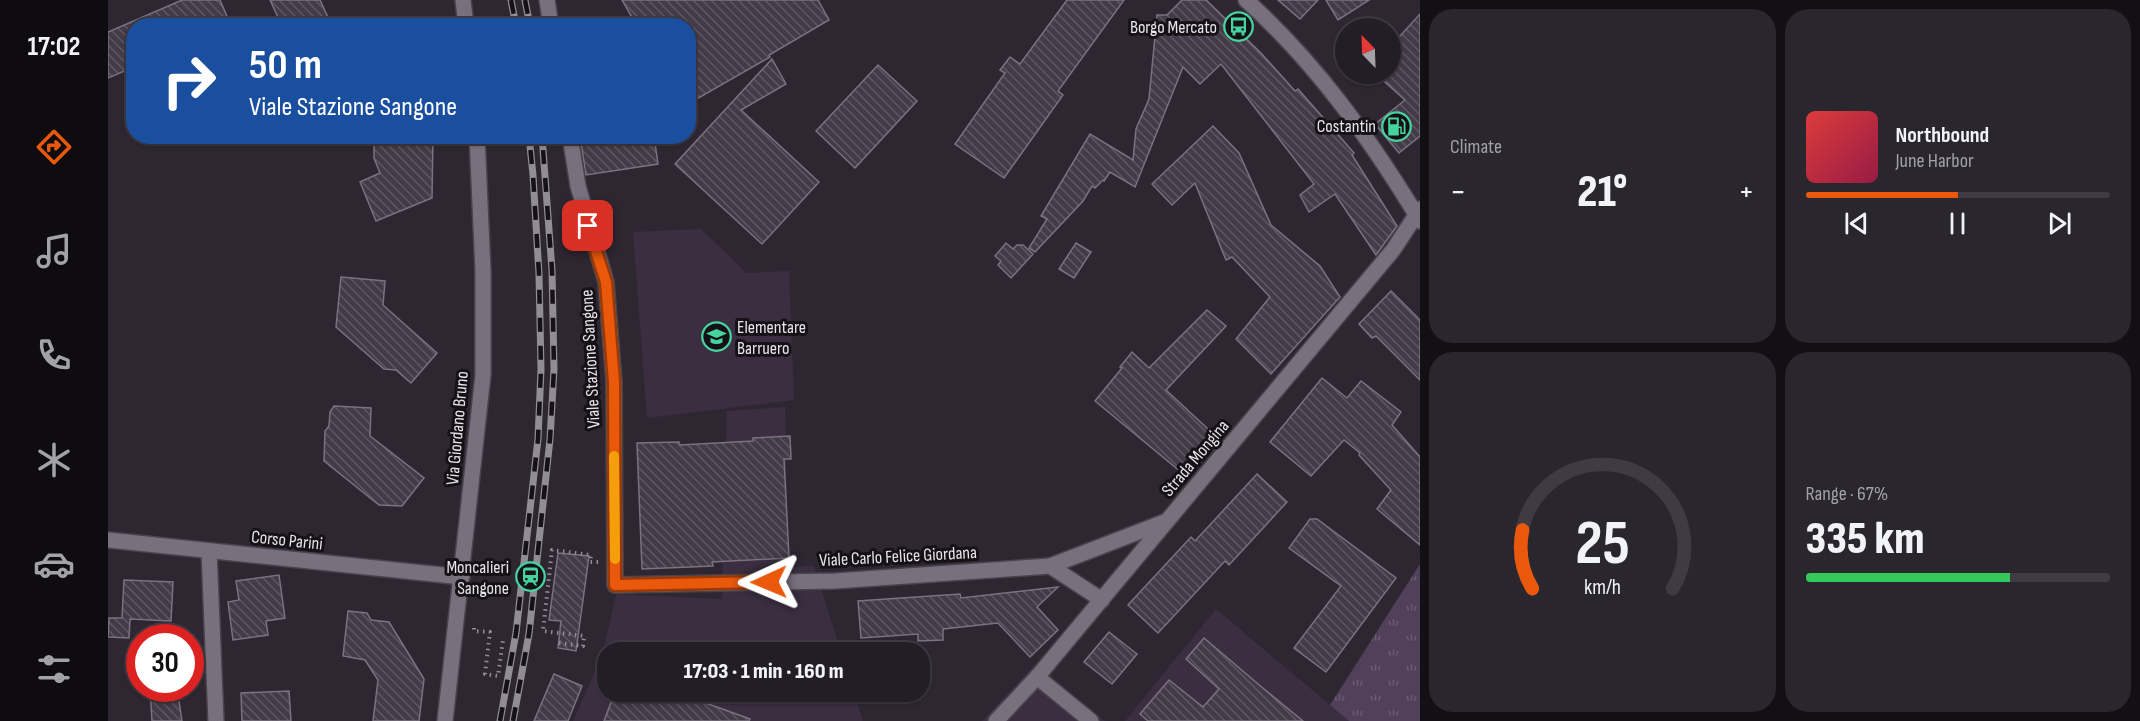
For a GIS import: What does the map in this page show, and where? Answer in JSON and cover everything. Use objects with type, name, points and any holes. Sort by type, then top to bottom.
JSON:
[{"type":"street","points":[[463,0],[465,18]]},
{"type":"street","points":[[547,0],[550,18]]},
{"type":"street","points":[[1246,0],[1307,61],[1340,100],[1419,215]]},
{"type":"street","name":"Via Giordano Bruno","points":[[445,721],[458,620],[483,375],[483,271],[477,144]]},
{"type":"street","name":"Viale Stazione Sangone","points":[[571,144],[578,186],[588,226],[606,282],[614,382],[615,585]]},
{"type":"street","name":"Strada Mongina","points":[[996,721],[1037,677],[1169,520],[1393,250],[1419,215]]},
{"type":"street","name":"Viale Carlo Felice Giordana","points":[[615,585],[835,581],[1050,566],[1169,520]]},
{"type":"street","name":"Corso Parini","points":[[108,540],[462,577]]},
{"type":"street","points":[[209,551],[216,721]]},
{"type":"street","points":[[1050,566],[1102,600]]},
{"type":"street","points":[[1037,677],[1091,721]]},
{"type":"path","points":[[559,643],[583,646],[584,636],[543,631],[552,550],[591,555],[590,562],[615,563]]},
{"type":"path","points":[[458,620],[475,621],[474,631],[490,632],[485,674],[498,676],[503,640]]},
{"type":"shaded area","name":"Elementare Barruero","points":[[701,229],[747,273],[789,271],[794,400],[647,418],[633,232]]},
{"type":"shaded area","points":[[785,407],[788,567],[814,566],[838,642],[605,642],[616,594],[722,599],[727,411]]},
{"type":"shaded area","points":[[1216,609],[1349,721],[1125,721]]},
{"type":"shaded area","points":[[1034,666],[1105,721],[982,721]]},
{"type":"shaded area","points":[[597,667],[597,702],[857,702],[863,721],[573,721]]},
{"type":"green space","points":[[1420,564],[1420,721],[1349,721],[1330,705]]},
{"type":"building","points":[[182,0],[220,0],[228,18],[140,18]]},
{"type":"building","points":[[270,0],[320,0],[328,18],[278,18]]},
{"type":"building","points":[[622,0],[818,0],[829,20],[696,99],[696,18],[632,18]]},
{"type":"building","points":[[1067,0],[1124,0],[1058,91],[1063,95],[1004,178],[955,144],[1005,73],[1000,70],[1010,57],[1020,64]]},
{"type":"building","points":[[1182,0],[1206,0],[1261,53],[1295,91],[1298,89],[1354,153],[1352,155],[1397,226],[1376,255],[1335,194],[1309,212],[1300,195],[1314,184],[1221,64],[1200,84],[1183,67],[1135,187],[1110,172],[1095,188],[1092,186],[1083,201],[1035,252],[1029,248],[1047,219],[1041,216],[1090,134],[1133,160],[1136,129],[1149,99],[1157,15],[1167,15]]},
{"type":"building","points":[[1278,0],[1318,0],[1300,19]]},
{"type":"building","points":[[1326,0],[1369,0],[1341,18],[1337,18]]},
{"type":"building","points":[[1420,14],[1420,136],[1399,153],[1375,124],[1405,100],[1387,84],[1401,84],[1401,35]]},
{"type":"building","points":[[126,24],[126,70],[108,78],[108,32]]},
{"type":"building","points":[[772,59],[786,84],[741,110],[819,182],[762,244],[675,164],[696,144],[696,141]]},
{"type":"building","points":[[878,65],[917,101],[855,168],[816,131]]},
{"type":"building","points":[[1213,126],[1239,153],[1271,225],[1320,266],[1340,297],[1271,374],[1236,339],[1270,297],[1232,257],[1226,260],[1195,183],[1172,205],[1152,184]]},
{"type":"building","points":[[374,144],[433,144],[432,198],[376,221],[360,182],[380,173],[374,158]]},
{"type":"building","points":[[581,144],[655,144],[658,164],[586,175]]},
{"type":"building","points":[[1006,243],[1013,249],[1017,245],[1023,245],[1033,254],[1011,278],[998,265],[1001,261],[995,256]]},
{"type":"building","points":[[1076,243],[1091,252],[1074,278],[1059,269]]},
{"type":"building","points":[[341,277],[385,281],[383,305],[437,353],[411,383],[396,370],[384,369],[336,327]]},
{"type":"building","points":[[1391,291],[1420,320],[1420,380],[1376,336],[1372,338],[1359,324]]},
{"type":"building","points":[[1207,310],[1226,326],[1166,390],[1221,441],[1187,477],[1095,401],[1132,352],[1149,368]]},
{"type":"building","points":[[1322,378],[1347,398],[1361,381],[1401,412],[1392,425],[1420,457],[1420,545],[1377,509],[1391,490],[1359,455],[1360,453],[1344,440],[1311,476],[1270,442]]},
{"type":"building","points":[[334,406],[371,408],[370,436],[424,478],[402,506],[379,505],[324,461],[325,431],[329,426],[330,412]]},
{"type":"building","points":[[790,436],[791,459],[784,459],[789,558],[712,562],[713,566],[642,569],[637,443],[679,442],[680,445],[753,441],[753,438]]},
{"type":"building","points":[[1257,474],[1287,502],[1229,565],[1225,561],[1158,633],[1128,605],[1191,537],[1195,541]]},
{"type":"building","points":[[1310,519],[1317,519],[1396,578],[1326,672],[1294,648],[1341,586],[1289,548]]},
{"type":"building","points":[[558,553],[589,556],[576,651],[558,648],[561,621],[549,620]]},
{"type":"building","points":[[279,575],[285,618],[266,621],[268,635],[233,640],[228,602],[239,600],[236,581]]},
{"type":"building","points":[[124,580],[173,582],[171,621],[130,619],[130,624],[126,624],[126,638],[108,637],[109,618],[122,618]]},
{"type":"building","points":[[1058,587],[1037,607],[1058,630],[1030,657],[998,623],[943,629],[943,640],[918,641],[918,634],[861,638],[858,601],[960,594],[961,598]]},
{"type":"building","points":[[348,611],[367,613],[371,620],[389,622],[424,679],[419,721],[373,721],[378,680],[365,660],[343,656]]},
{"type":"building","points":[[1109,632],[1137,654],[1112,684],[1084,662]]},
{"type":"building","points":[[1204,638],[1303,721],[1148,721],[1140,714],[1169,680],[1203,707],[1219,689],[1186,659]]},
{"type":"building","points":[[554,674],[582,686],[568,721],[534,721]]},
{"type":"building","points":[[289,691],[291,721],[242,721],[241,693]]},
{"type":"building","points":[[151,702],[179,702],[182,721],[152,721]]},
{"type":"building","points":[[611,702],[703,702],[750,719],[749,721],[604,721]]},
{"type":"railway","points":[[511,0],[514,18]]},
{"type":"railway","points":[[525,0],[528,18]]},
{"type":"railway","points":[[500,721],[516,633],[538,439],[541,369],[539,274],[530,144]]},
{"type":"railway","points":[[513,721],[529,634],[550,439],[554,369],[552,270],[543,144]]},
{"type":"slow traffic","points":[[614,456],[615,559]]},
{"type":"place","name":"Borgo Mercato","points":[[1238,27]]},
{"type":"place","name":"Costantin","points":[[1397,126]]},
{"type":"place","name":"Elementare Barruero","points":[[716,337]]},
{"type":"place","name":"Moncalieri Sangone","points":[[530,577]]},
{"type":"route","points":[[588,226],[606,282],[614,382],[615,585],[769,582]]}]
